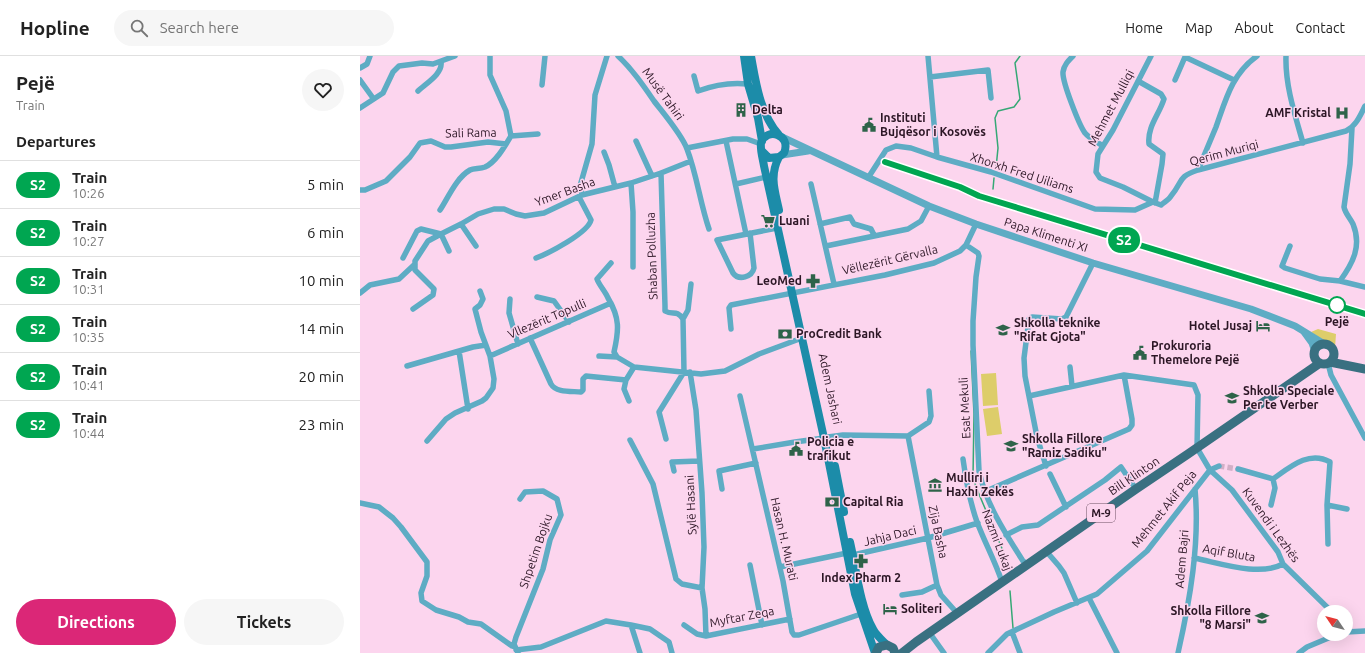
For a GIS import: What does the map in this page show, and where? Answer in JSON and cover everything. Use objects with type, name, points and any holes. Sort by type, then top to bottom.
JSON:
[{"type":"main road","name":"Adem Jashari","points":[[744,56],[748,84],[758,118],[766,177],[777,228],[794,292],[850,554],[858,585],[873,629],[879,638],[892,649]]},
{"type":"main road","points":[[751,56],[760,100],[767,119],[780,136],[786,146],[780,156],[776,158],[769,158],[762,146],[769,135],[780,136]]},
{"type":"main road","name":"Adem Jashari","points":[[780,156],[773,171],[773,181],[802,338],[826,438]]},
{"type":"main road","name":"M-9","points":[[1314,353],[1320,345],[1326,345]]},
{"type":"main road","name":"Papa Klimenti XI","points":[[1326,345],[1330,346],[1334,352],[1354,366]]},
{"type":"main road","points":[[1325,363],[1333,358],[1334,352]]},
{"type":"main road","points":[[1314,353],[1316,360],[1325,363],[1354,366],[1365,369]]},
{"type":"main road","name":"Bill Klinton","points":[[1292,383],[1307,366],[1314,353]]},
{"type":"main road","name":"Bill Klinton","points":[[902,653],[1136,489],[1292,383],[1325,363]]},
{"type":"main road","name":"Adem Jashari","points":[[850,554],[855,594],[875,653]]},
{"type":"main road","name":"Bill Klinton","points":[[892,649],[912,645]]},
{"type":"main road","name":"M-9","points":[[875,653],[879,647],[892,649]]},
{"type":"street","points":[[360,68],[367,64],[370,56]]},
{"type":"street","points":[[360,108],[373,98],[383,93],[393,72],[399,66],[440,62],[454,56]]},
{"type":"street","name":"Sali Rama","points":[[440,210],[460,179],[470,170],[486,166],[492,162],[511,136],[506,111],[490,74],[490,56]]},
{"type":"street","points":[[542,85],[545,56]]},
{"type":"street","points":[[536,258],[556,249],[588,226],[591,220],[580,196],[580,186],[592,144],[595,95],[607,56]]},
{"type":"street","name":"Musë Tahiri","points":[[618,56],[628,65],[642,83],[687,148]]},
{"type":"street","points":[[928,56],[937,157]]},
{"type":"street","points":[[1073,56],[1067,59],[1063,74],[1067,92],[1085,133],[1103,146]]},
{"type":"street","name":"Mehmet Mulliqi","points":[[1151,56],[1113,130],[1098,154],[1096,172],[1100,178],[1154,202]]},
{"type":"street","points":[[1198,170],[1209,145],[1224,101],[1234,80],[1244,68],[1258,56]]},
{"type":"street","points":[[1286,56],[1287,76],[1292,102],[1303,143]]},
{"type":"street","points":[[1175,80],[1186,57],[1234,80]]},
{"type":"street","points":[[418,92],[440,71],[440,62]]},
{"type":"street","points":[[930,77],[988,70],[991,98]]},
{"type":"street","points":[[694,76],[698,91],[711,86],[737,83],[748,84]]},
{"type":"street","points":[[360,80],[373,98]]},
{"type":"street","points":[[1138,81],[1161,94],[1164,99],[1153,122],[1148,140],[1148,144],[1152,148],[1163,154],[1154,202]]},
{"type":"street","points":[[1340,281],[1352,263],[1357,247],[1357,240],[1352,223],[1344,207],[1350,164],[1352,128],[1365,106]]},
{"type":"street","name":"Qerim Muriqi","points":[[1154,202],[1161,204],[1171,197],[1178,183],[1186,174],[1340,133],[1352,128]]},
{"type":"street","points":[[511,136],[538,134]]},
{"type":"street","name":"Papa Klimenti XI","points":[[780,136],[929,206],[976,224],[1093,263],[1251,309],[1295,326],[1326,345]]},
{"type":"street","points":[[709,229],[687,148],[747,139],[762,146]]},
{"type":"street","name":"Sali Rama","points":[[360,190],[365,190],[386,181],[410,157],[420,143],[431,141],[445,147],[488,142],[506,144]]},
{"type":"street","points":[[636,141],[652,176]]},
{"type":"street","points":[[726,141],[748,234],[754,268],[753,273],[750,275],[739,278],[735,276],[717,240],[748,234],[777,228]]},
{"type":"street","name":"Xhorxh Fred Uiliams","points":[[868,178],[886,150],[891,146],[903,146],[991,172],[1095,209],[1135,210],[1154,202]]},
{"type":"street","points":[[780,156],[811,151]]},
{"type":"street","points":[[604,152],[615,187]]},
{"type":"street","name":"Ymer Basha","points":[[360,293],[370,285],[399,280],[414,264],[428,241],[478,214],[494,209],[504,209],[525,216],[544,213],[580,196],[631,183],[661,173],[691,160]]},
{"type":"street","name":"Shaban Polluzha","points":[[661,173],[665,311],[668,313],[676,312],[683,318]]},
{"type":"street","points":[[736,184],[766,177]]},
{"type":"street","points":[[631,183],[633,212],[633,267]]},
{"type":"street","points":[[811,184],[834,284]]},
{"type":"street","points":[[826,246],[908,229],[921,221],[929,206]]},
{"type":"street","points":[[820,224],[850,217],[854,224],[871,229],[874,235]]},
{"type":"street","points":[[461,224],[476,246]]},
{"type":"street","points":[[966,245],[976,224]]},
{"type":"street","points":[[403,258],[417,231],[421,228],[441,234],[449,251]]},
{"type":"street","name":"Vëllezërit Gërvalla","points":[[731,329],[729,308],[731,305],[885,275],[934,263],[960,251],[966,245]]},
{"type":"street","name":"Esat Mekuli","points":[[966,245],[978,253],[979,256],[976,277],[974,321],[974,384],[979,471],[984,492],[994,512],[1006,535],[1023,561],[1027,564]]},
{"type":"street","points":[[1290,246],[1282,266],[1285,268],[1320,279],[1340,281],[1365,287]]},
{"type":"street","points":[[611,263],[597,279],[611,303],[618,320],[618,331],[614,352],[617,357]]},
{"type":"street","points":[[1046,466],[1037,437],[1025,376],[1024,358],[1029,319],[1032,317],[1062,319],[1066,317],[1093,263]]},
{"type":"street","points":[[413,309],[434,293],[434,289],[415,270],[414,264]]},
{"type":"street","points":[[666,439],[659,412],[684,372],[683,318],[688,310],[691,284]]},
{"type":"street","points":[[427,441],[446,419],[455,413],[468,409],[486,398],[493,388],[494,379],[490,356],[475,309],[480,305],[483,299],[480,291]]},
{"type":"street","points":[[537,297],[554,301],[568,322]]},
{"type":"street","points":[[510,299],[509,313],[518,344]]},
{"type":"street","name":"Vllezërit Topulli","points":[[490,356],[611,303]]},
{"type":"street","points":[[1303,330],[1312,343],[1314,353]]},
{"type":"street","points":[[530,338],[551,384],[557,390],[581,392],[583,390],[583,380],[586,376],[626,380]]},
{"type":"street","points":[[599,356],[617,357],[634,367],[701,374],[725,370],[759,354],[802,338]]},
{"type":"street","points":[[407,366],[473,347],[486,345]]},
{"type":"street","points":[[460,351],[468,409]]},
{"type":"street","points":[[1325,363],[1365,438]]},
{"type":"street","points":[[630,401],[624,389],[626,380],[634,367]]},
{"type":"street","points":[[1070,367],[1072,386]]},
{"type":"street","name":"Sylë Hasani","points":[[690,372],[696,410],[704,547],[702,588],[705,609],[706,636]]},
{"type":"street","points":[[1029,396],[1124,375],[1194,385],[1198,395],[1197,448]]},
{"type":"street","points":[[984,492],[1130,429],[1132,419],[1124,375]]},
{"type":"street","points":[[753,449],[843,435],[908,436],[929,422],[931,416],[929,391]]},
{"type":"street","name":"Hasan H. Murati","points":[[740,396],[780,567],[790,619]]},
{"type":"street","name":"Zija Basha","points":[[908,436],[937,585],[941,595],[957,613]]},
{"type":"street","points":[[630,440],[653,484],[676,579],[682,584],[702,588]]},
{"type":"street","name":"Kuvendi i Lezhës","points":[[1197,448],[1210,470],[1232,490],[1278,552],[1283,564],[1325,605]]},
{"type":"street","points":[[1238,469],[1273,479],[1310,457],[1318,457],[1330,462],[1327,505],[1328,544]]},
{"type":"street","name":"Nazmi Lukaj","points":[[963,459],[966,482],[978,523],[1002,582]]},
{"type":"street","points":[[674,471],[672,462],[699,461]]},
{"type":"street","points":[[722,489],[719,471],[756,463]]},
{"type":"street","points":[[1210,470],[1219,466]]},
{"type":"street","points":[[1006,535],[1022,527],[1038,525],[1105,480],[1121,467],[1136,489]]},
{"type":"street","name":"Mehmet Akif Peja","points":[[988,653],[1007,634],[1097,594],[1147,551],[1210,470]]},
{"type":"street","points":[[1050,474],[1066,507]]},
{"type":"street","points":[[1270,505],[1275,488],[1273,479]]},
{"type":"street","name":"Adem Bajri","points":[[1178,653],[1189,602],[1194,558],[1196,503],[1195,489]]},
{"type":"street","name":"Shpetim Bojku","points":[[516,650],[514,644],[516,637],[543,569],[550,540],[561,515],[557,499],[542,491],[525,492],[520,499]]},
{"type":"street","points":[[360,503],[379,507],[393,518],[427,562],[427,576],[421,593],[422,601],[436,610],[459,617],[468,622],[481,624],[516,650],[541,647],[606,621],[650,629],[669,642],[672,653]]},
{"type":"street","points":[[1327,505],[1348,509]]},
{"type":"street","name":"Jahja Daci","points":[[780,567],[928,538],[978,523]]},
{"type":"street","points":[[1046,551],[1064,573],[1077,604]]},
{"type":"street","name":"Aqif Bluta","points":[[1194,558],[1253,569],[1276,568],[1283,564]]},
{"type":"street","points":[[750,565],[762,625]]},
{"type":"street","points":[[902,595],[922,592],[937,585]]},
{"type":"street","points":[[1089,598],[1117,653]]},
{"type":"street","name":"Myftar Zeqa","points":[[684,625],[697,634],[706,636],[790,619],[792,632],[794,635],[799,635],[861,614]]},
{"type":"street","points":[[631,625],[640,653]]},
{"type":"street","points":[[1353,632],[1365,631]]},
{"type":"street","points":[[930,632],[944,653]]},
{"type":"street","points":[[1012,632],[1020,653]]},
{"type":"street","points":[[1299,653],[1307,647],[1321,641]]},
{"type":"shaded area","points":[[1318,329],[1336,334],[1335,348],[1311,332]]},
{"type":"shaded area","points":[[996,373],[998,405],[983,406],[981,374]]},
{"type":"shaded area","points":[[998,407],[1002,434],[987,436],[983,409]]},
{"type":"waterway","points":[[996,168],[998,148],[995,118],[998,111],[1014,107],[1020,99],[1015,63],[1020,56]]},
{"type":"waterway","points":[[993,189],[994,178]]},
{"type":"waterway","points":[[971,351],[974,414],[973,476],[976,487],[1009,565]]},
{"type":"waterway","points":[[1010,591],[1013,628]]},
{"type":"tunnel","points":[[1219,466],[1238,469]]},
{"type":"railway","points":[[885,162],[960,187],[979,196],[1365,314]]},
{"type":"train","name":"S2","points":[[885,162],[960,187],[979,196],[1365,314]]},
{"type":"place","name":"Delta","points":[[741,110]]},
{"type":"place","name":"AMF Kristal","points":[[1342,113]]},
{"type":"place","name":"Instituti Bujqësor i Kosovës","points":[[869,125]]},
{"type":"place","name":"Luani","points":[[768,221]]},
{"type":"place","name":"LeoMed","points":[[813,281]]},
{"type":"place","name":"Pejë","points":[[1337,305]]},
{"type":"place","name":"Hotel Jusaj","points":[[1263,326]]},
{"type":"place","name":"Shkolla teknike \"Rifat Gjota\"","points":[[1003,330]]},
{"type":"place","name":"ProCredit Bank","points":[[785,334]]},
{"type":"place","name":"Prokuroria Themelore Pejë","points":[[1140,353]]},
{"type":"place","name":"Shkolla Speciale Per te Verber","points":[[1232,398]]},
{"type":"place","name":"Shkolla Fillore \"Ramiz Sadiku\"","points":[[1011,446]]},
{"type":"place","name":"Policia e trafikut","points":[[796,449]]},
{"type":"place","name":"Mulliri i Haxhi Zekës","points":[[935,485]]},
{"type":"place","name":"Capital Ria","points":[[832,502]]},
{"type":"place","name":"Index Pharm 2","points":[[861,561]]},
{"type":"place","name":"Soliteri","points":[[890,609]]},
{"type":"place","name":"Shkolla Fillore \"8 Marsi\"","points":[[1262,618]]}]
